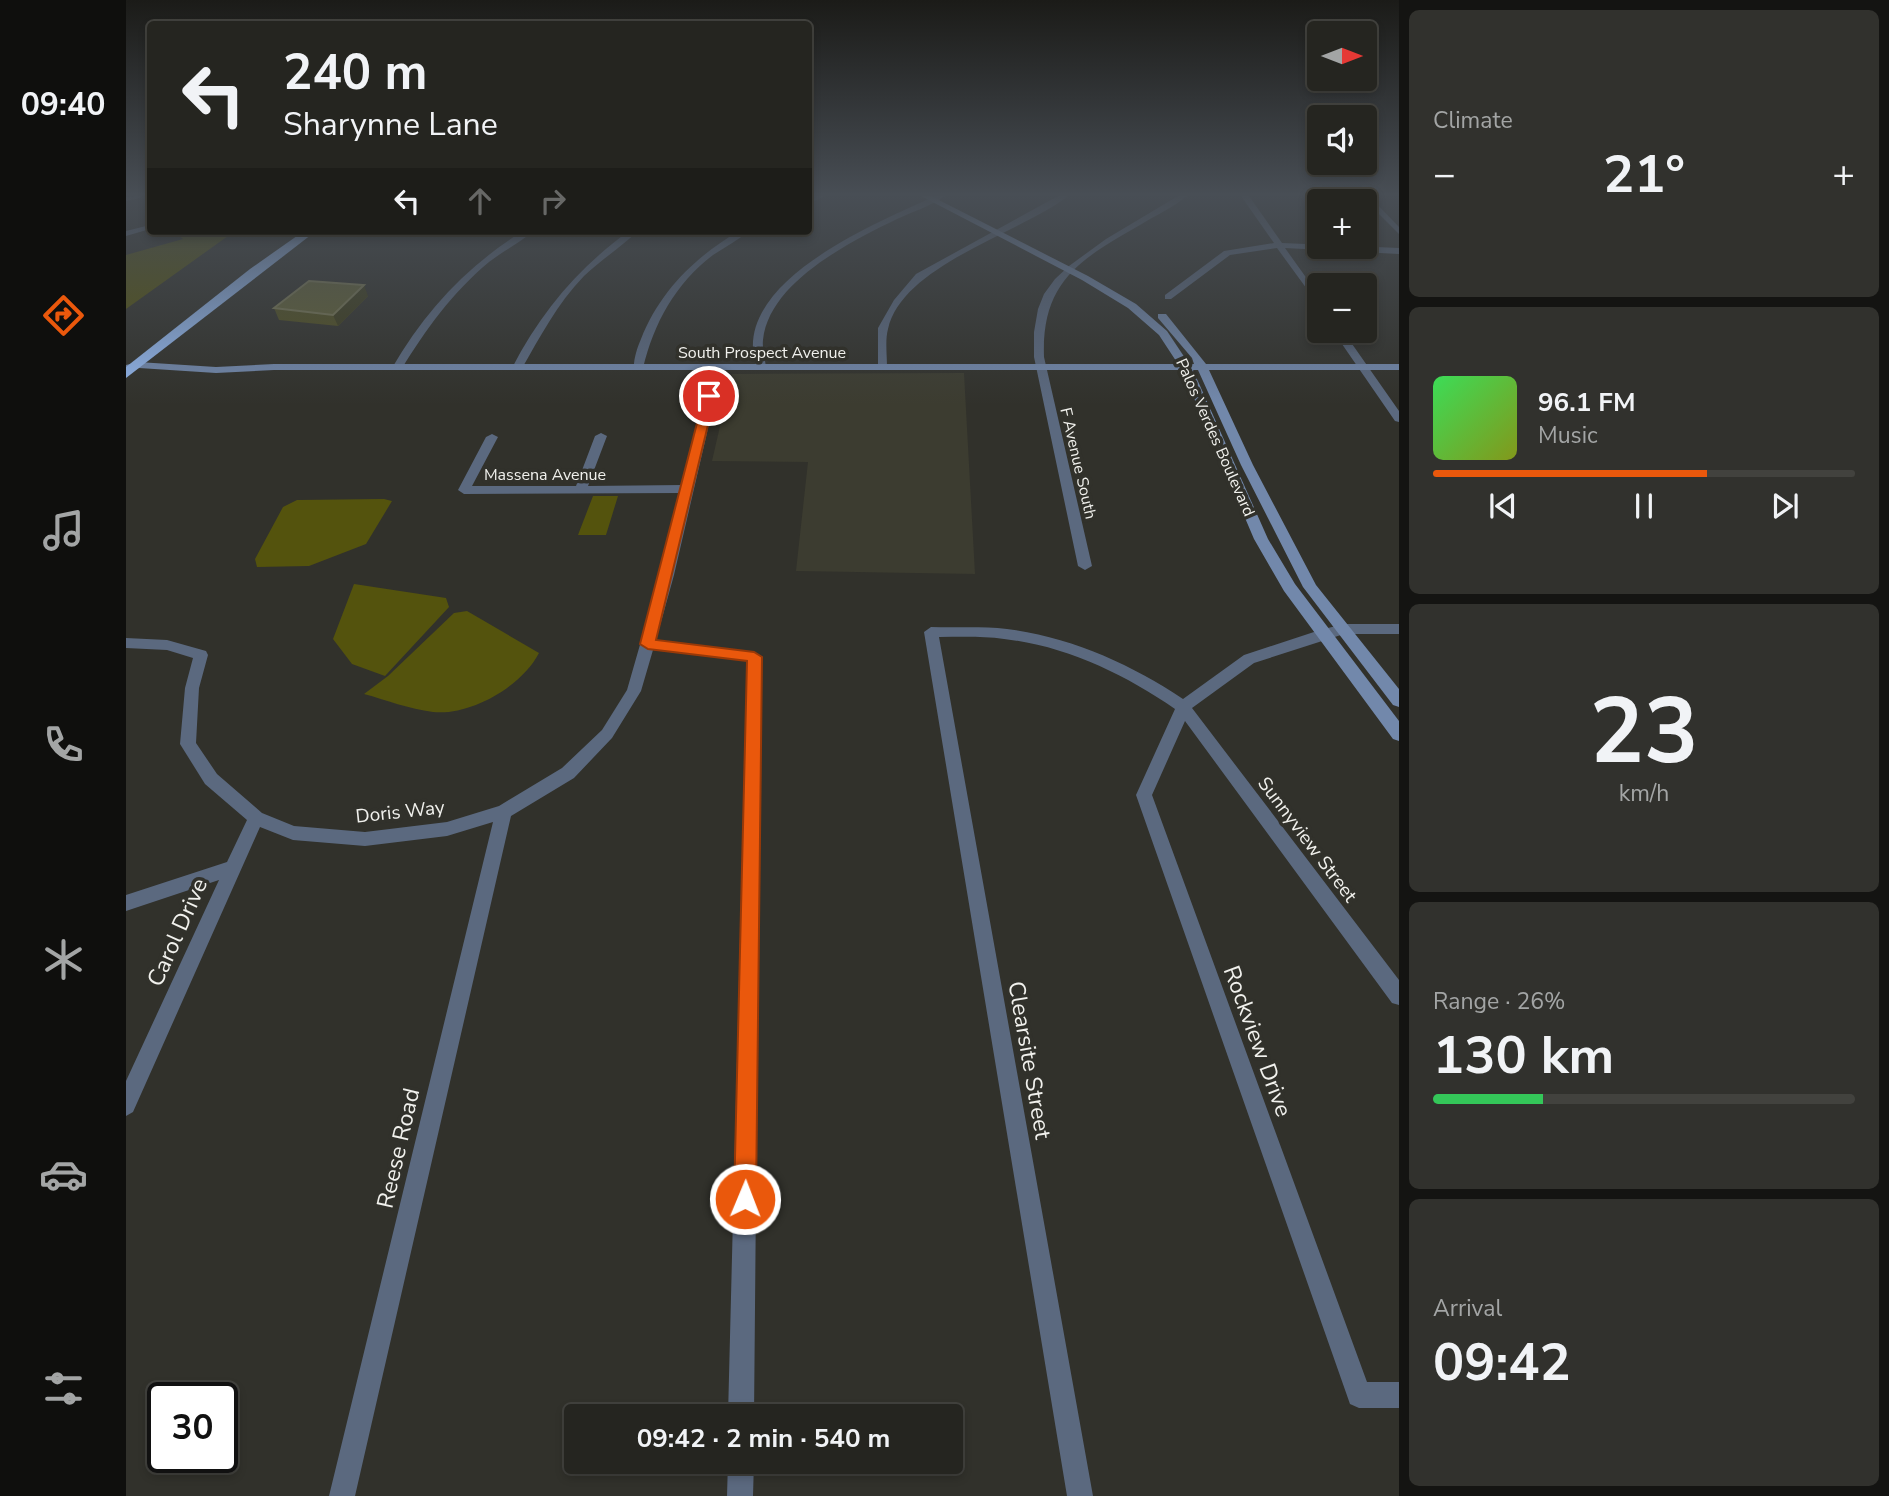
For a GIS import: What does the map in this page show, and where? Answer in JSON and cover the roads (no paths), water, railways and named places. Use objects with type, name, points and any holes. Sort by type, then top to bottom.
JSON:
[{"type":"highway","points":[[129,368],[250,266]]},
{"type":"highway","points":[[229,290],[227,288],[255,266]]},
{"type":"highway","points":[[129,368],[263,266]]},
{"type":"main road","name":"Palos Verdes Boulevard","points":[[1073,267],[1132,306],[1163,333],[1186,367],[1261,539],[1289,587],[1399,734]]},
{"type":"main road","name":"Palos Verdes Boulevard","points":[[1073,267],[1125,290],[1168,321],[1202,367],[1289,551],[1310,587],[1399,701]]},
{"type":"main road","name":"South Prospect Avenue","points":[[129,368],[1399,367]]},
{"type":"street","points":[[397,368],[414,336],[443,301],[480,266]]},
{"type":"street","points":[[517,368],[541,322],[563,290],[589,266]]},
{"type":"street","points":[[638,368],[660,307],[681,280],[698,266]]},
{"type":"street","points":[[761,367],[758,340],[769,309],[811,266]]},
{"type":"street","points":[[883,367],[883,328],[897,302],[919,276],[937,266]]},
{"type":"street","points":[[1168,297],[1210,266]]},
{"type":"street","points":[[1293,266],[1307,286]]},
{"type":"street","name":"F Avenue South","points":[[1073,267],[1050,291],[1038,326],[1042,367],[1085,566]]},
{"type":"street","points":[[1347,343],[1399,419]]},
{"type":"street","name":"Doris Way","points":[[126,643],[167,645],[201,655],[192,688],[188,744],[211,779],[256,818],[293,833],[365,839],[447,830],[504,812],[568,773],[607,734],[634,691],[717,368]]},
{"type":"street","points":[[580,491],[601,436]]},
{"type":"street","name":"Massena Avenue","points":[[492,437],[464,490],[685,489]]},
{"type":"street","points":[[1183,706],[1249,659],[1344,629],[1399,629]]},
{"type":"street","name":"Sunnyview Street","points":[[931,632],[1008,634],[1095,657],[1154,685],[1183,706],[1399,996]]},
{"type":"street","name":"Clearsite Street","points":[[931,632],[1080,1496]]},
{"type":"street","points":[[648,644],[754,657],[741,1404]]},
{"type":"street","name":"Rockview Drive","points":[[1183,706],[1144,795],[1359,1395],[1399,1395]]},
{"type":"street","name":"Reese Road","points":[[342,1496],[504,812]]},
{"type":"street","name":"Carol Drive","points":[[126,1105],[256,818]]},
{"type":"street","points":[[126,903],[233,868]]},
{"type":"street","points":[[740,1496],[741,1474]]}]
